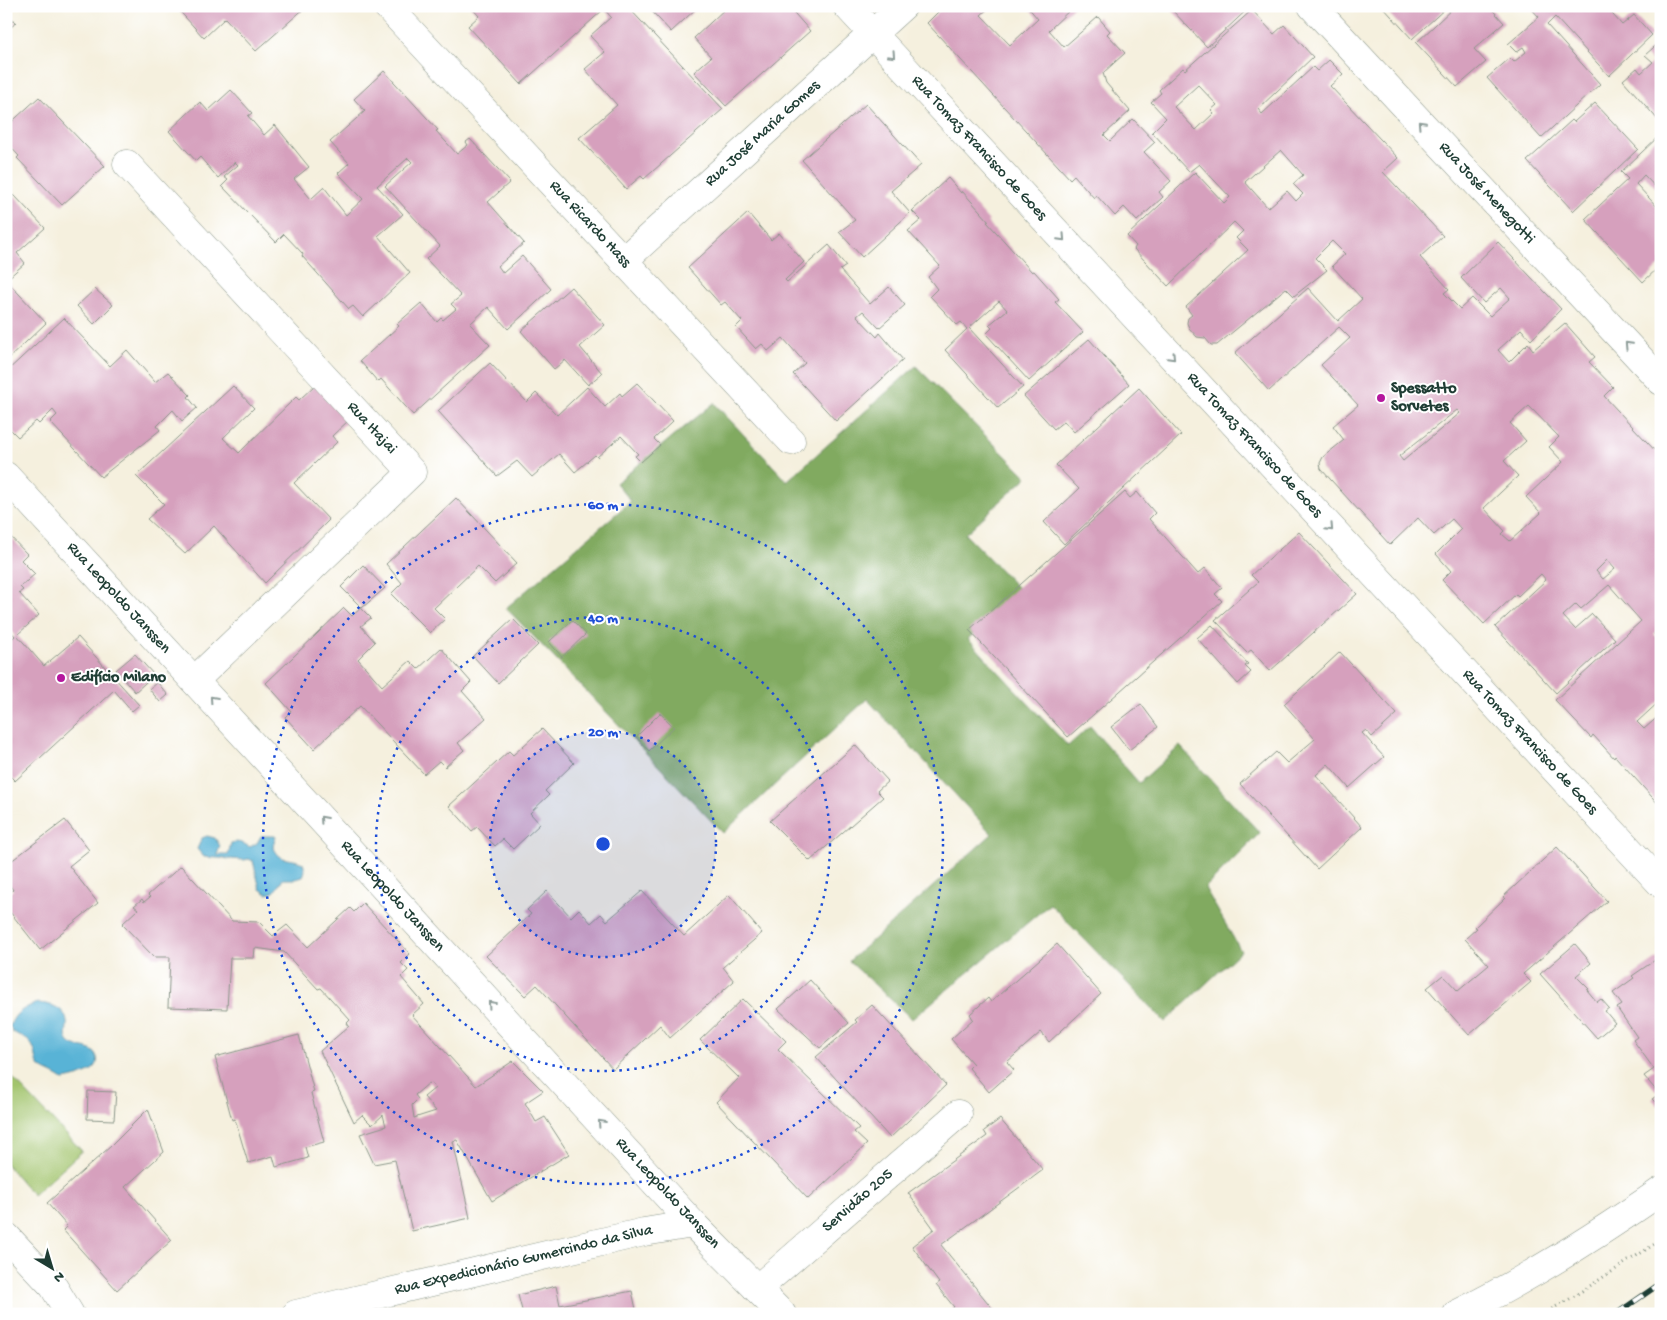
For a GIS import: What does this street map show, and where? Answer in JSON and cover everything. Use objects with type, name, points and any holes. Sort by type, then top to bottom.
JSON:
[{"type":"street","name":"Rua Ricardo Hass","points":[[387,6],[791,441]]},
{"type":"street","name":"Rua Tomaz Francisco de Goes","points":[[847,6],[1661,884]]},
{"type":"street","name":"Rua José Maria Gomes","points":[[623,261],[902,6]]},
{"type":"street","name":"Rua José Menegotti","points":[[1312,6],[1661,381]]},
{"type":"street","name":"Rua Itajai","points":[[128,164],[412,472],[195,680]]},
{"type":"street","name":"Rua Leopoldo Janssen","points":[[6,476],[693,1224],[782,1314]]},
{"type":"street","name":"Servidão 205","points":[[757,1289],[958,1114]]},
{"type":"street","points":[[1457,1314],[1492,1297],[1615,1222],[1661,1191]]},
{"type":"street","name":"Rua Expedicionário Gumercindo da Silva","points":[[296,1314],[644,1232],[693,1224]]},
{"type":"street","points":[[6,1236],[53,1286],[70,1314]]},
{"type":"path","points":[[1543,1314],[1661,1240]]},
{"type":"green space","points":[[916,366],[1027,477],[965,534],[1021,591],[968,639],[1068,746],[1090,726],[1139,783],[1180,746],[1260,833],[1205,888],[1241,951],[1165,1022],[1050,904],[912,1019],[849,961],[992,834],[867,699],[723,833],[506,608],[631,501],[616,483],[714,403],[787,481]]},
{"type":"green space","points":[[6,1071],[82,1151],[33,1195],[6,1164]]},
{"type":"water","points":[[207,836],[215,838],[220,846],[217,855],[228,855],[231,843],[241,843],[250,847],[257,843],[261,836],[276,836],[273,846],[276,852],[285,859],[303,863],[305,870],[303,877],[283,879],[274,892],[267,894],[260,889],[253,861],[249,859],[204,857],[197,849],[202,838]]},
{"type":"water","points":[[38,1003],[52,1005],[60,1010],[66,1017],[66,1036],[68,1041],[75,1046],[92,1050],[95,1053],[97,1062],[91,1071],[63,1080],[41,1068],[30,1043],[25,1038],[12,1032],[10,1026],[14,1017],[24,1009]]},
{"type":"building","points":[[175,6],[307,6],[256,51],[225,18],[204,38]]},
{"type":"building","points":[[470,6],[627,6],[723,109],[644,179],[641,176],[626,189],[579,138],[617,105],[585,69],[605,52],[590,36],[611,17],[604,9],[521,84],[468,26],[479,16]]},
{"type":"building","points":[[647,6],[699,6],[671,32]]},
{"type":"building","points":[[728,6],[738,6],[741,10],[746,6],[788,6],[810,31],[726,106],[694,72],[711,57],[694,38]]},
{"type":"building","points":[[944,6],[991,6],[981,15],[1010,45],[1038,19],[1027,6],[1074,6],[1049,30],[1064,47],[1098,17],[1110,31],[1107,34],[1125,53],[1103,73],[1106,83],[1130,111],[1104,135],[1110,141],[1133,119],[1155,142],[1144,152],[1171,181],[1159,192],[1163,197],[1137,221],[1124,207],[1115,216],[1096,195],[1094,198],[1074,175],[1070,179],[927,23]]},
{"type":"building","points":[[1174,6],[1251,6],[1207,47],[1171,9]]},
{"type":"building","points":[[1382,6],[1448,6],[1412,39]]},
{"type":"building","points":[[1455,6],[1489,6],[1504,23],[1474,49],[1486,62],[1457,87],[1416,43]]},
{"type":"building","points":[[1529,6],[1605,6],[1622,25],[1634,15],[1652,35],[1609,76],[1555,17],[1547,25],[1600,84],[1541,138],[1487,78],[1510,58],[1514,62],[1526,52],[1523,47],[1516,52],[1508,44],[1539,17]]},
{"type":"building","points":[[1252,10],[1274,34],[1284,25],[1313,57],[1258,109],[1262,114],[1313,67],[1317,71],[1329,60],[1343,74],[1330,86],[1398,158],[1383,172],[1443,236],[1420,257],[1449,289],[1444,293],[1460,309],[1472,298],[1490,316],[1510,298],[1501,288],[1484,303],[1461,278],[1498,242],[1561,309],[1531,340],[1521,329],[1498,350],[1509,362],[1528,343],[1533,350],[1565,323],[1595,357],[1589,362],[1613,387],[1604,396],[1661,457],[1661,627],[1654,634],[1661,642],[1661,700],[1637,722],[1644,729],[1661,714],[1661,807],[1615,756],[1614,758],[1593,735],[1591,738],[1555,700],[1641,621],[1609,585],[1581,609],[1576,604],[1563,616],[1575,629],[1592,614],[1615,639],[1556,693],[1495,627],[1546,580],[1541,574],[1484,624],[1442,580],[1451,571],[1436,554],[1461,529],[1452,519],[1434,535],[1418,518],[1390,545],[1321,469],[1320,463],[1323,457],[1344,440],[1333,426],[1358,405],[1321,365],[1350,338],[1339,327],[1269,391],[1235,353],[1308,288],[1338,321],[1362,299],[1332,266],[1345,254],[1332,241],[1315,258],[1327,270],[1294,296],[1286,288],[1217,345],[1211,345],[1205,338],[1197,337],[1189,328],[1188,318],[1192,315],[1186,307],[1248,250],[1236,238],[1243,231],[1234,222],[1168,286],[1134,249],[1136,246],[1127,236],[1195,172],[1224,203],[1230,197],[1199,164],[1189,172],[1152,132],[1166,118],[1151,102],[1161,93],[1159,90],[1183,68],[1185,70]],"holes":[[[1198,85],[1217,105],[1211,110],[1214,113],[1196,130],[1174,107]],[[1281,150],[1303,175],[1293,184],[1303,194],[1296,201],[1287,191],[1268,208],[1245,182]],[[1529,406],[1559,437],[1549,447],[1563,462],[1526,497],[1541,513],[1510,541],[1502,534],[1505,531],[1484,508],[1518,476],[1504,461],[1526,441],[1510,423]],[[1457,410],[1460,413],[1403,461],[1399,456]],[[1607,560],[1615,569],[1603,579],[1596,571]]]},
{"type":"building","points":[[6,12],[16,23],[6,31]]},
{"type":"building","points":[[1661,41],[1661,120],[1659,121],[1623,80],[1637,68],[1641,73],[1653,62],[1645,55]]},
{"type":"building","points":[[384,71],[438,130],[436,131],[457,154],[468,145],[466,142],[470,139],[510,182],[488,202],[524,243],[498,266],[503,273],[522,256],[551,289],[508,329],[488,307],[470,324],[490,345],[413,415],[381,379],[378,382],[360,361],[399,326],[397,324],[421,303],[437,322],[441,318],[443,320],[456,309],[451,304],[461,296],[426,259],[440,246],[385,186],[412,162],[408,158],[377,186],[403,214],[378,236],[410,273],[363,317],[353,306],[349,309],[284,234],[276,242],[222,186],[228,180],[224,177],[238,165],[235,162],[218,178],[200,157],[196,161],[169,131],[200,102],[208,111],[231,90],[252,113],[248,116],[264,135],[275,125],[309,167],[294,179],[311,199],[324,187],[346,215],[363,199],[338,173],[349,163],[330,142],[365,111],[354,99]]},
{"type":"building","points":[[39,97],[105,166],[62,205],[17,158],[19,156],[6,142],[6,127]]},
{"type":"building","points":[[1595,103],[1638,149],[1573,211],[1527,161],[1572,120],[1574,122]]},
{"type":"building","points":[[866,104],[921,165],[891,191],[910,213],[862,257],[839,232],[855,220],[802,160]]},
{"type":"building","points":[[1661,134],[1661,193],[1644,175],[1636,184],[1661,211],[1661,265],[1643,282],[1585,219],[1628,179],[1621,172]]},
{"type":"building","points":[[948,178],[989,221],[987,222],[1032,272],[1034,271],[1059,299],[1055,302],[1083,332],[1029,381],[986,334],[992,328],[989,325],[1007,310],[999,301],[969,328],[1023,387],[998,408],[945,350],[967,329],[961,322],[957,325],[930,296],[937,289],[928,277],[940,266],[908,231],[921,220],[912,211]]},
{"type":"building","points":[[14,195],[45,228],[17,253],[25,263],[6,280],[6,202]]},
{"type":"building","points":[[748,213],[771,240],[779,233],[804,262],[785,280],[787,282],[829,245],[846,266],[840,270],[870,304],[889,287],[905,305],[879,328],[863,311],[857,316],[877,337],[880,333],[903,360],[836,421],[793,374],[805,363],[783,338],[768,351],[762,344],[756,349],[736,327],[742,321],[725,302],[721,305],[688,268]]},
{"type":"building","points":[[6,280],[46,323],[6,361]]},
{"type":"building","points":[[571,287],[605,325],[580,347],[602,373],[588,385],[565,360],[554,369],[521,331]]},
{"type":"building","points":[[95,289],[113,305],[94,324],[77,306]]},
{"type":"building","points":[[64,318],[110,366],[127,350],[155,382],[168,372],[190,395],[188,397],[197,408],[182,421],[173,410],[157,426],[160,430],[101,477],[50,422],[57,415],[53,410],[39,424],[36,421],[18,437],[6,425],[6,372]]},
{"type":"building","points":[[1089,339],[1129,384],[1074,432],[1064,421],[1054,429],[1024,396]]},
{"type":"building","points":[[490,363],[527,402],[536,393],[557,415],[587,387],[605,407],[620,393],[622,396],[637,383],[673,421],[654,439],[660,445],[641,462],[635,456],[638,454],[621,436],[597,457],[595,455],[575,472],[559,454],[532,477],[517,461],[497,476],[438,411]]},
{"type":"building","points":[[316,384],[349,420],[332,436],[337,442],[294,483],[329,520],[265,583],[214,526],[185,554],[147,519],[164,504],[136,476],[233,386],[254,408],[223,438],[239,453],[296,397],[299,400]]},
{"type":"building","points":[[1139,388],[1181,435],[1064,544],[1044,522],[1079,489],[1056,465]]},
{"type":"building","points":[[1125,492],[1130,498],[1137,492],[1155,513],[1149,519],[1198,574],[1205,568],[1222,588],[1215,594],[1222,601],[1068,737],[969,630]]},
{"type":"building","points":[[456,498],[517,563],[495,583],[478,566],[434,608],[445,619],[430,633],[391,594],[402,583],[386,564]]},
{"type":"building","name":"Edifício Milano","points":[[6,532],[27,554],[21,560],[35,574],[20,587],[23,590],[19,593],[39,615],[17,635],[44,666],[78,637],[139,705],[132,711],[114,690],[15,781],[6,772],[6,644],[15,636],[6,626]]},
{"type":"building","points":[[1299,532],[1357,594],[1270,671],[1251,650],[1247,653],[1215,620],[1258,582],[1251,575]]},
{"type":"building","points":[[363,565],[385,588],[362,608],[341,587]]},
{"type":"building","points":[[344,608],[352,616],[361,608],[371,618],[361,626],[375,642],[358,659],[382,686],[410,661],[418,669],[441,648],[471,682],[462,691],[486,718],[458,743],[464,750],[445,767],[439,761],[424,774],[360,706],[314,749],[285,717],[291,711],[266,683]]},
{"type":"building","points":[[513,619],[538,645],[498,683],[473,656]]},
{"type":"building","points":[[572,620],[586,634],[562,657],[549,642]]},
{"type":"building","points":[[1212,625],[1248,664],[1245,666],[1251,672],[1238,684],[1197,638]]},
{"type":"building","points":[[1340,652],[1397,714],[1372,737],[1366,730],[1362,733],[1384,757],[1349,788],[1328,764],[1316,775],[1362,827],[1317,869],[1240,784],[1276,752],[1287,763],[1315,739],[1284,704]]},
{"type":"building","points":[[135,654],[154,675],[135,692],[116,670]]},
{"type":"building","points":[[157,682],[168,695],[160,702],[149,689]]},
{"type":"building","points":[[1141,704],[1158,727],[1129,750],[1111,727]]},
{"type":"building","points":[[660,713],[674,727],[649,751],[636,737]]},
{"type":"building","points":[[542,729],[574,763],[545,791],[549,795],[530,813],[540,824],[513,849],[503,839],[495,846],[477,827],[472,831],[449,806],[509,751],[513,755]]},
{"type":"building","points":[[855,745],[888,781],[877,791],[883,797],[810,861],[770,821]]},
{"type":"building","points":[[65,820],[89,850],[69,866],[98,903],[40,950],[6,907],[6,895],[13,890],[6,880],[6,865]]},
{"type":"building","points":[[1557,847],[1607,901],[1523,974],[1531,982],[1469,1035],[1427,988],[1443,975],[1458,991],[1489,965],[1465,939],[1505,898],[1503,897]]},
{"type":"building","points":[[181,866],[232,921],[259,922],[273,936],[287,925],[308,947],[350,908],[354,912],[363,903],[410,954],[401,963],[408,970],[401,977],[424,1004],[412,1015],[476,1086],[513,1061],[543,1091],[525,1103],[536,1122],[545,1117],[569,1154],[492,1201],[457,1140],[453,1141],[470,1218],[412,1231],[395,1160],[374,1164],[360,1134],[386,1126],[383,1115],[372,1125],[362,1115],[354,1122],[320,1051],[349,1026],[347,1023],[350,1020],[284,952],[255,948],[254,958],[230,958],[227,1009],[168,1007],[170,957],[154,957],[122,924],[138,909],[134,906],[142,899],[144,902],[150,897],[148,895]],"holes":[[[430,1082],[435,1088],[424,1097],[436,1111],[414,1118],[412,1105],[418,1099],[415,1095]]]},
{"type":"building","points":[[547,891],[571,917],[579,909],[591,923],[601,914],[607,921],[642,891],[684,936],[729,895],[762,933],[723,967],[734,981],[670,1038],[660,1025],[613,1069],[537,985],[525,996],[486,956],[531,914],[527,910]]},
{"type":"building","points":[[1057,944],[1101,994],[1049,1042],[1041,1032],[1007,1062],[1014,1070],[989,1092],[969,1068],[973,1064],[951,1039],[973,1019],[970,1014],[988,998],[991,1002]]},
{"type":"building","points":[[1575,944],[1591,963],[1576,976],[1589,989],[1587,990],[1597,1002],[1601,999],[1609,1008],[1605,1011],[1615,1023],[1597,1038],[1540,974]]},
{"type":"building","points":[[1661,956],[1661,1108],[1652,1099],[1659,1094],[1644,1076],[1654,1069],[1633,1040],[1637,1037],[1617,1008],[1622,1005],[1613,993],[1634,978],[1632,976]]},
{"type":"building","points":[[810,980],[849,1023],[820,1048],[778,1009]]},
{"type":"building","points":[[743,999],[786,1041],[778,1049],[859,1128],[854,1132],[867,1144],[808,1199],[716,1102],[739,1078],[700,1040]]},
{"type":"building","points":[[872,1005],[946,1085],[890,1138],[816,1057],[857,1022],[855,1020]]},
{"type":"building","points":[[299,1035],[314,1092],[311,1093],[324,1142],[305,1147],[308,1158],[276,1167],[273,1156],[248,1163],[235,1119],[232,1120],[215,1057]]},
{"type":"building","points":[[88,1091],[116,1092],[114,1120],[87,1119]]},
{"type":"building","points":[[148,1109],[164,1152],[125,1187],[172,1240],[117,1290],[63,1230],[67,1226],[47,1203],[111,1146]]},
{"type":"building","points":[[1000,1119],[1043,1170],[941,1245],[997,1314],[956,1314],[952,1309],[954,1307],[936,1285],[939,1283],[912,1246],[934,1229],[908,1193],[987,1136],[984,1131]]},
{"type":"building","points":[[556,1286],[560,1305],[632,1291],[637,1314],[523,1314],[518,1295]]},
{"type":"railway","points":[[1616,1314],[1661,1283]]},
{"type":"place","name":"Spessatto Sorvetes","points":[[1381,398]]},
{"type":"place","name":"Edifício Milano","points":[[61,678]]}]
